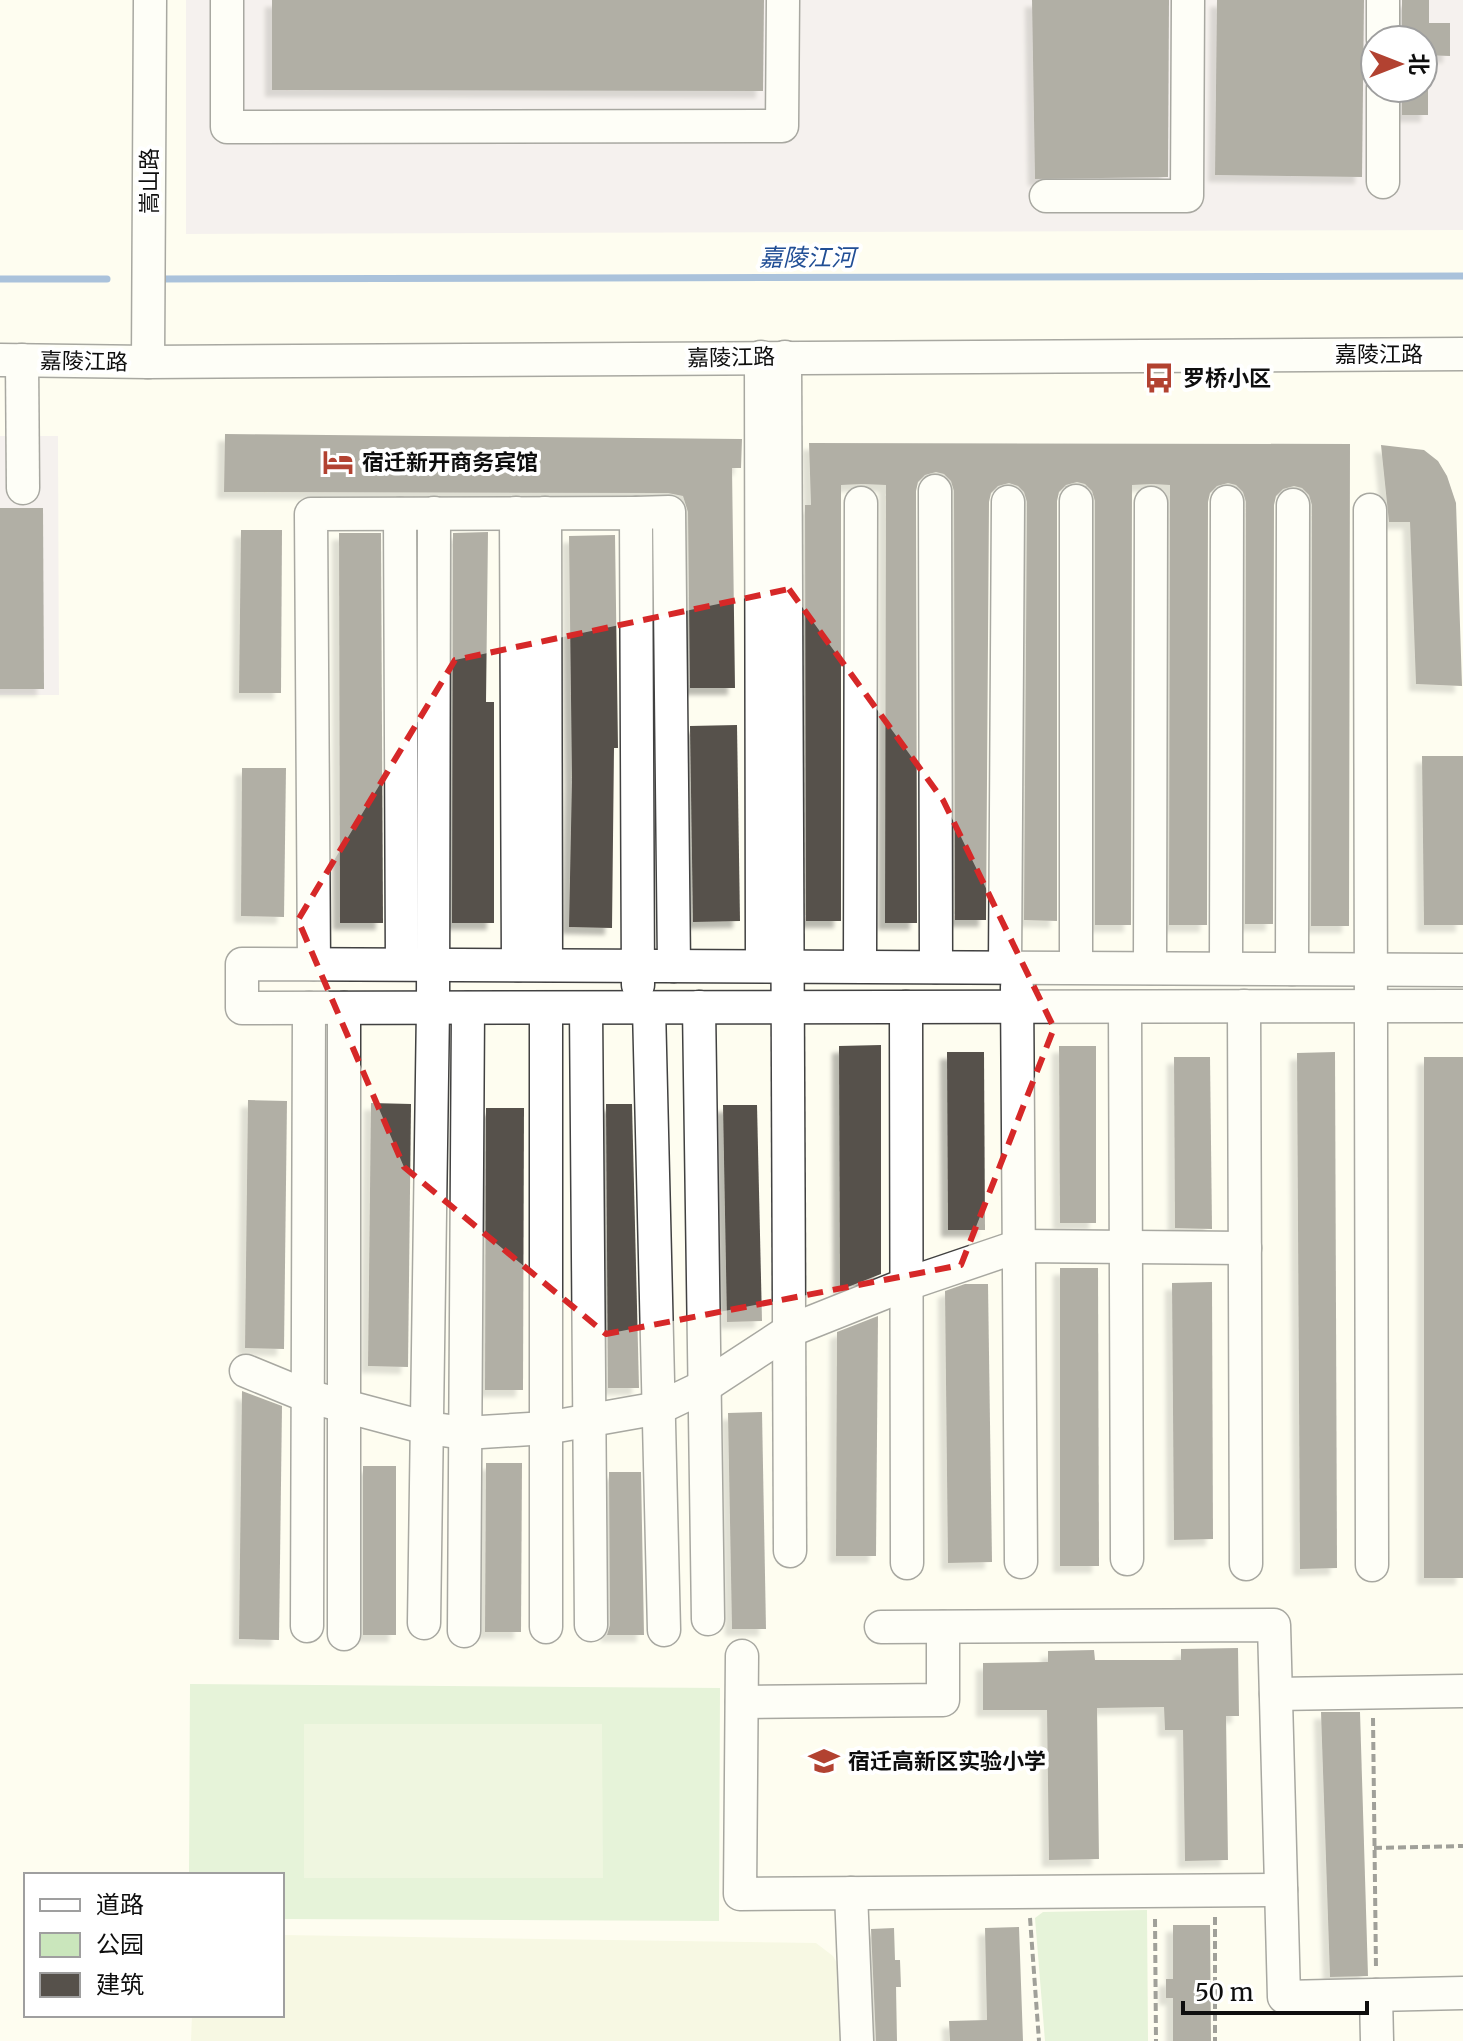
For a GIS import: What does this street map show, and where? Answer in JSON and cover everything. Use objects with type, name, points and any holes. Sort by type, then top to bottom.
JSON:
[{"type":"street","name":"嵩山路","points":[[148,362],[150,0]]},
{"type":"street","points":[[227,0],[227,127],[782,126],[783,0]]},
{"type":"street","points":[[1046,196],[1187,196],[1188,0]]},
{"type":"street","points":[[1383,0],[1383,24]]},
{"type":"street","points":[[1383,104],[1383,182]]},
{"type":"street","name":"嘉陵江路","points":[[11,360],[148,362],[1463,354]]},
{"type":"street","points":[[773,357],[774,966],[788,1007],[790,1551]]},
{"type":"street","points":[[11,360],[23,488]]},
{"type":"street","points":[[935,491],[936,967]]},
{"type":"street","points":[[1076,501],[1076,967]]},
{"type":"street","points":[[1008,502],[1011,967],[1017,1007],[1021,1562]]},
{"type":"street","points":[[1226,968],[1227,502]]},
{"type":"street","points":[[860,966],[861,503]]},
{"type":"street","points":[[1150,968],[1151,503]]},
{"type":"street","points":[[1292,969],[1293,505]]},
{"type":"street","points":[[1370,510],[1372,1565]]},
{"type":"street","points":[[314,964],[311,514],[669,512],[674,966]]},
{"type":"street","points":[[418,964],[434,513]]},
{"type":"street","points":[[531,513],[532,965]]},
{"type":"street","points":[[636,513],[638,965],[644,1008],[664,1630]]},
{"type":"street","points":[[400,514],[418,964],[433,1008],[424,1623]]},
{"type":"street","points":[[1463,970],[242,964],[242,1008],[1463,1006]]},
{"type":"street","points":[[1244,1006],[1246,1564]]},
{"type":"street","points":[[699,1007],[708,1619]]},
{"type":"street","points":[[906,1007],[907,1563]]},
{"type":"street","points":[[1125,1007],[1127,1559]]},
{"type":"street","points":[[307,1626],[309,1008]]},
{"type":"street","points":[[344,1008],[344,1634]]},
{"type":"street","points":[[464,1631],[468,1008]]},
{"type":"street","points":[[546,1008],[546,1627]]},
{"type":"street","points":[[586,1008],[591,1625]]},
{"type":"street","points":[[246,1371],[307,1396],[427,1428],[465,1433],[546,1428],[659,1408],[705,1386],[789,1331],[907,1284],[1019,1246],[1245,1248]]},
{"type":"street","points":[[881,1627],[1274,1625],[1284,1997],[1463,1993]]},
{"type":"street","points":[[742,1702],[943,1700],[943,1627]]},
{"type":"street","points":[[742,1656],[740,1894],[1281,1890]]},
{"type":"street","points":[[1276,1694],[1463,1691]]},
{"type":"street","points":[[851,1893],[857,2041]]},
{"type":"street","points":[[1376,1995],[1377,2041]]},
{"type":"path","points":[[1373,1693],[1376,1995]]},
{"type":"path","points":[[1374,1848],[1463,1846]]},
{"type":"path","points":[[1154,1891],[1156,2041]]},
{"type":"path","points":[[1215,1891],[1215,2041]]},
{"type":"path","points":[[1028,1892],[1039,2041]]},
{"type":"highlighted area","points":[[789,589],[943,800],[1054,1028],[961,1265],[606,1334],[404,1167],[298,920],[455,660]]},
{"type":"shaded area","points":[[186,0],[1463,0],[1463,230],[186,234]]},
{"type":"shaded area","points":[[0,436],[58,436],[59,695],[0,695]]},
{"type":"green space","points":[[190,1684],[720,1688],[719,1921],[284,1919],[284,1873],[189,1873]]},
{"type":"green space","points":[[304,1724],[602,1724],[603,1878],[304,1878]]},
{"type":"green space","points":[[1147,1910],[1148,2041],[1045,2041],[1035,1918],[1043,1912]]},
{"type":"green space","points":[[284,1935],[816,1943],[833,1956],[840,1969],[843,2041],[191,2041],[192,2017],[284,2017]]},
{"type":"building","points":[[272,0],[764,0],[763,91],[272,90]]},
{"type":"building","points":[[1032,0],[1169,0],[1168,177],[1035,179]]},
{"type":"building","points":[[1217,0],[1364,0],[1364,24],[1359,24],[1362,177],[1215,175]]},
{"type":"building","points":[[1402,0],[1429,0],[1429,23],[1450,23],[1450,56],[1439,56],[1439,24],[1402,24]]},
{"type":"building","points":[[1402,104],[1428,104],[1428,115],[1402,115]]},
{"type":"building","points":[[225,434],[742,439],[741,468],[732,468],[735,688],[690,688],[688,512],[683,496],[668,493],[224,492]]},
{"type":"building","points":[[809,443],[1350,444],[1349,926],[1311,926],[1312,505],[1309,495],[1302,488],[1294,486],[1283,489],[1276,496],[1274,505],[1273,924],[1245,924],[1246,502],[1243,492],[1236,485],[1228,483],[1217,486],[1210,493],[1208,502],[1207,925],[1169,925],[1170,485],[1152,484],[1132,485],[1131,925],[1095,925],[1095,501],[1092,491],[1085,484],[1077,482],[1066,485],[1059,492],[1057,501],[1057,921],[1024,920],[1027,502],[1024,492],[1009,483],[998,486],[991,493],[989,502],[986,920],[955,920],[954,491],[951,481],[944,474],[936,472],[925,475],[918,482],[916,491],[917,923],[885,923],[886,485],[862,484],[841,485],[841,921],[806,921],[805,505],[811,505]]},
{"type":"building","points":[[1381,445],[1424,450],[1438,461],[1447,476],[1456,503],[1462,686],[1416,684],[1410,522],[1389,522]]},
{"type":"building","points":[[0,508],[43,508],[44,689],[0,689]]},
{"type":"building","points":[[241,530],[282,530],[281,693],[239,693]]},
{"type":"building","points":[[488,532],[486,702],[494,702],[494,923],[452,923],[453,533]]},
{"type":"building","points":[[339,533],[381,533],[383,923],[340,923]]},
{"type":"building","points":[[615,535],[618,748],[614,748],[612,928],[569,927],[572,779],[569,536]]},
{"type":"building","points":[[737,725],[740,921],[693,922],[690,726]]},
{"type":"building","points":[[1422,756],[1463,756],[1463,925],[1424,925]]},
{"type":"building","points":[[242,768],[286,768],[284,917],[241,916]]},
{"type":"building","points":[[881,1045],[881,1274],[840,1290],[839,1046]]},
{"type":"building","points":[[1059,1046],[1096,1046],[1096,1223],[1060,1223]]},
{"type":"building","points":[[947,1052],[984,1052],[985,1230],[948,1230]]},
{"type":"building","points":[[1335,1052],[1337,1568],[1300,1569],[1297,1053]]},
{"type":"building","points":[[1174,1057],[1210,1057],[1212,1229],[1175,1228]]},
{"type":"building","points":[[1424,1057],[1463,1057],[1463,1578],[1424,1578]]},
{"type":"building","points":[[248,1100],[287,1101],[284,1349],[245,1348]]},
{"type":"building","points":[[371,1103],[411,1104],[408,1367],[368,1366]]},
{"type":"building","points":[[606,1104],[632,1104],[639,1388],[608,1388]]},
{"type":"building","points":[[723,1105],[757,1105],[762,1321],[727,1322]]},
{"type":"building","points":[[486,1108],[524,1108],[523,1390],[485,1390]]},
{"type":"building","points":[[1060,1268],[1098,1268],[1099,1566],[1060,1566]]},
{"type":"building","points":[[1212,1282],[1213,1539],[1174,1540],[1172,1283]]},
{"type":"building","points":[[965,1284],[988,1284],[992,1562],[948,1563],[945,1291]]},
{"type":"building","points":[[878,1316],[876,1556],[836,1556],[837,1332]]},
{"type":"building","points":[[242,1391],[282,1406],[279,1640],[239,1639]]},
{"type":"building","points":[[762,1412],[766,1629],[732,1629],[728,1413]]},
{"type":"building","points":[[486,1463],[522,1463],[521,1632],[485,1632]]},
{"type":"building","points":[[363,1466],[396,1466],[396,1635],[363,1635]]},
{"type":"building","points":[[609,1472],[641,1472],[644,1635],[607,1635],[610,1625]]},
{"type":"building","points":[[1238,1648],[1239,1716],[1226,1716],[1228,1860],[1185,1861],[1183,1730],[1165,1730],[1164,1707],[1097,1708],[1099,1859],[1049,1860],[1047,1710],[983,1710],[983,1663],[1048,1662],[1048,1651],[1094,1650],[1095,1660],[1181,1660],[1181,1649]]},
{"type":"building","points":[[1321,1712],[1360,1712],[1368,1976],[1330,1977]]},
{"type":"building","points":[[1173,1925],[1210,1925],[1211,2041],[1173,2041],[1173,1998],[1166,1998],[1166,1979],[1173,1979]]},
{"type":"building","points":[[1019,1927],[1023,2041],[950,2041],[949,2021],[987,2020],[985,1928]]},
{"type":"building","points":[[894,1928],[895,1960],[900,1960],[901,1987],[896,1987],[897,2041],[876,2041],[871,1929]]},
{"type":"waterway","name":"嘉陵江河","points":[[157,279],[1463,276]]},
{"type":"waterway","name":"嘉陵江河","points":[[0,279],[107,279]]},
{"type":"place","name":"罗桥小区","points":[[1159,378]]},
{"type":"place","name":"宿迁新开商务宾馆","points":[[338,462]]},
{"type":"place","name":"宿迁高新区实验小学","points":[[824,1761]]}]
